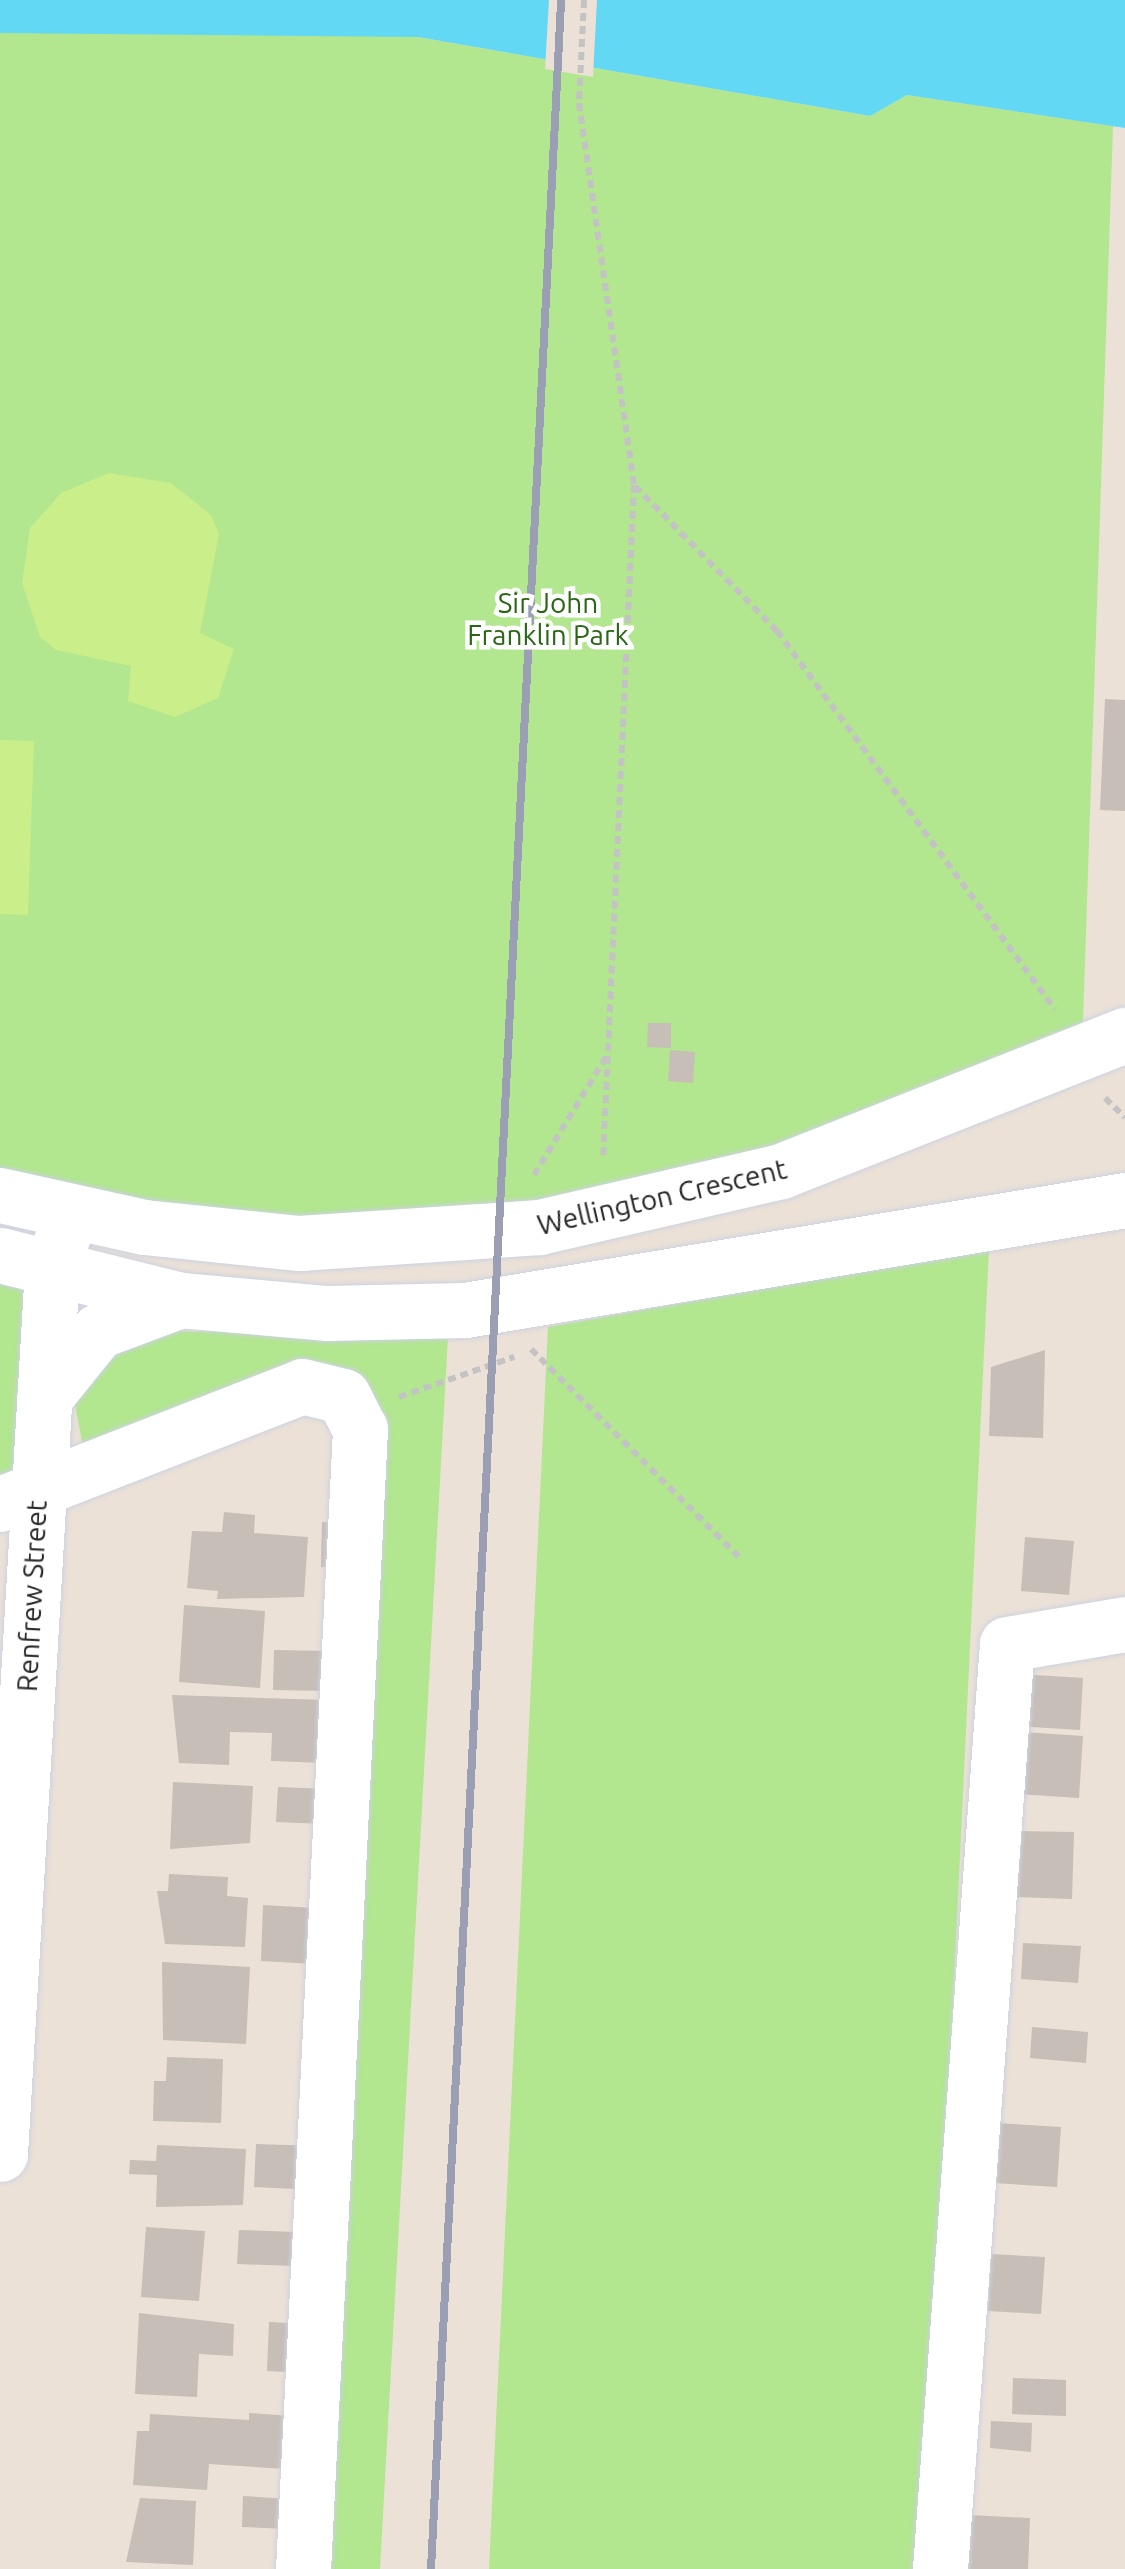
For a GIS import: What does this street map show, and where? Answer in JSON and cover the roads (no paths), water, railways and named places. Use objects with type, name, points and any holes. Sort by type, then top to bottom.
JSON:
[{"type":"street","name":"Wellington Crescent","points":[[0,1195],[70,1213],[300,1243],[498,1232],[610,1215],[864,1144],[1125,1036]]},
{"type":"street","points":[[0,1255],[181,1300],[327,1313],[534,1305],[1125,1200]]},
{"type":"street","name":"Renfrew Street","points":[[0,2154],[19,1496],[44,1398],[52,1269],[70,1213]]},
{"type":"street","points":[[44,1398],[98,1332],[181,1300]]},
{"type":"street","points":[[19,1496],[302,1386],[325,1386],[355,1412],[303,2569]]},
{"type":"street","points":[[940,2569],[1007,1644],[1125,1624]]},
{"type":"water","points":[[0,0],[1125,0],[1125,128],[907,95],[870,116],[418,37],[0,33]]},
{"type":"railway","points":[[431,2569],[561,0]]},
{"type":"park label","name":"Sir John Franklin Park","points":[[548,619]]}]
